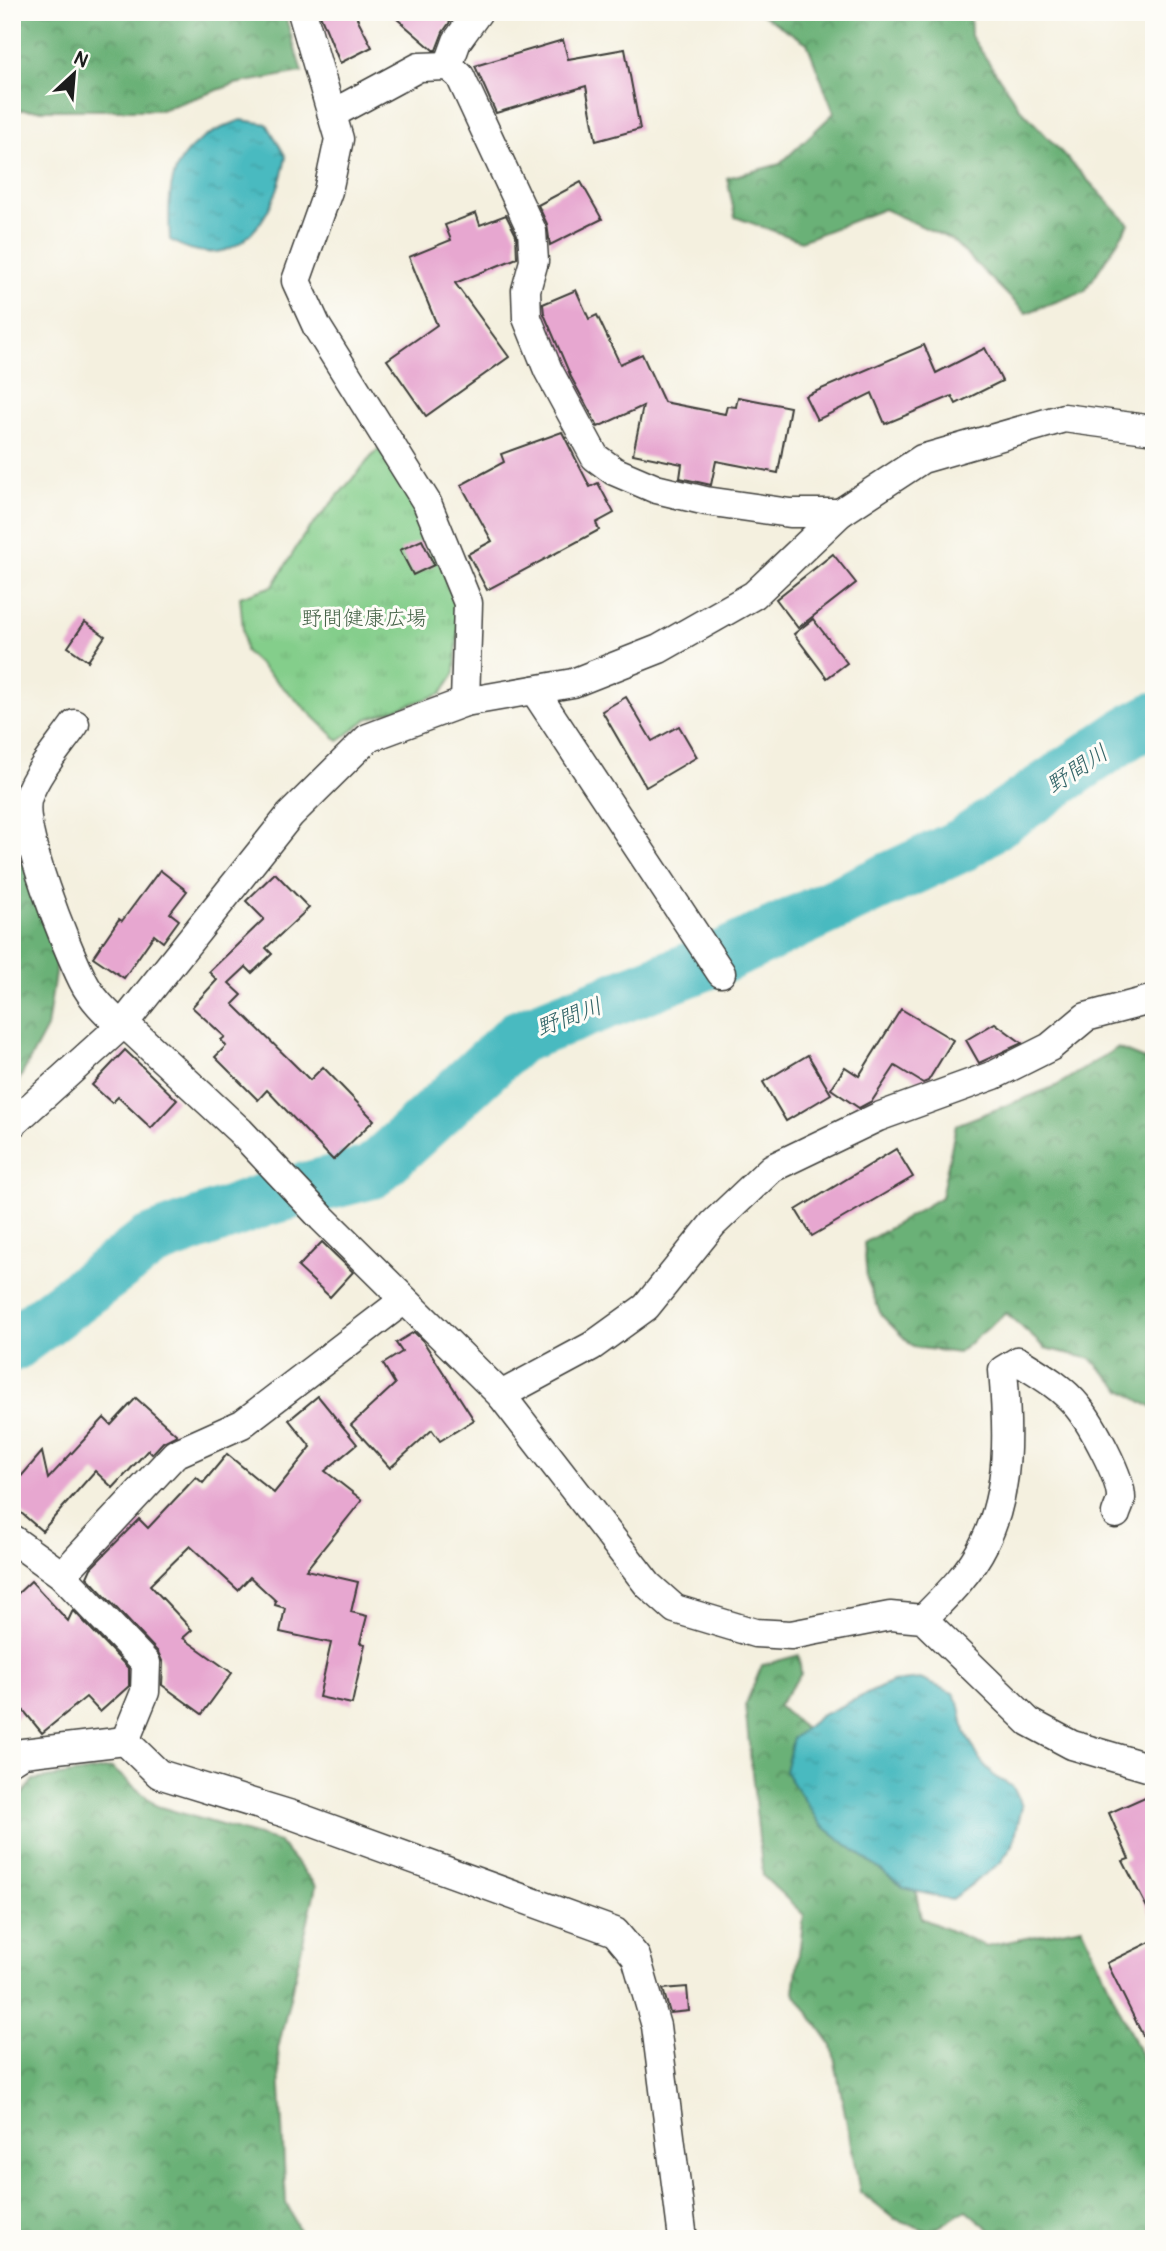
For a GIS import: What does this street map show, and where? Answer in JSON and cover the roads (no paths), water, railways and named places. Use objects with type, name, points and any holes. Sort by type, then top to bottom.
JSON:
[{"type":"street","points":[[302,12],[339,139],[328,191],[296,281],[317,327],[428,503],[468,604],[465,702]]},
{"type":"street","points":[[448,66],[457,41],[478,12]]},
{"type":"street","points":[[331,114],[419,67],[448,66],[460,76],[532,231],[534,261],[526,290],[527,317],[548,370],[595,457],[614,471],[656,489],[790,513],[840,513]]},
{"type":"street","points":[[12,1124],[122,1024],[290,815],[368,738],[465,702],[573,683],[659,649],[754,595],[840,513],[922,459],[1064,418],[1154,430]]},
{"type":"street","points":[[534,690],[721,974]]},
{"type":"street","points":[[75,724],[27,797],[25,817],[33,853],[82,980],[96,1002],[240,1131],[404,1300],[501,1395],[648,1585],[675,1609],[755,1633],[791,1635],[890,1616],[923,1619],[1029,1722],[1072,1745],[1154,1769]]},
{"type":"street","points":[[501,1395],[592,1346],[646,1307],[713,1224],[772,1168],[878,1117],[994,1075],[1050,1047],[1086,1017],[1154,999]]},
{"type":"street","points":[[62,1575],[175,1454],[242,1424],[404,1300]]},
{"type":"street","points":[[923,1619],[955,1586],[984,1546],[1000,1504],[1007,1450],[1003,1370],[1018,1361],[1052,1382],[1077,1406],[1096,1434],[1112,1467],[1121,1499],[1116,1514]]},
{"type":"street","points":[[12,1539],[62,1575],[146,1663],[145,1692],[125,1741]]},
{"type":"street","points":[[12,1760],[23,1753],[125,1741]]},
{"type":"street","points":[[125,1741],[159,1774],[295,1816],[615,1932],[636,1957],[656,2026],[683,2239]]},
{"type":"water","points":[[241,120],[267,124],[286,157],[273,201],[262,220],[249,236],[233,247],[215,252],[194,250],[170,240],[170,195],[179,163],[188,150],[202,139]]},
{"type":"water","points":[[920,1679],[953,1693],[960,1706],[965,1732],[980,1760],[995,1777],[1013,1787],[1022,1806],[1013,1845],[1000,1863],[951,1900],[904,1888],[820,1824],[785,1771],[793,1738],[820,1716],[892,1682]]},
{"type":"waterway","name":"野間川","points":[[12,1345],[150,1242],[267,1199],[372,1172],[518,1037],[722,957],[962,845],[1129,732],[1154,719]]},
{"type":"park label","name":"野間健康広場","points":[[364,618]]}]
